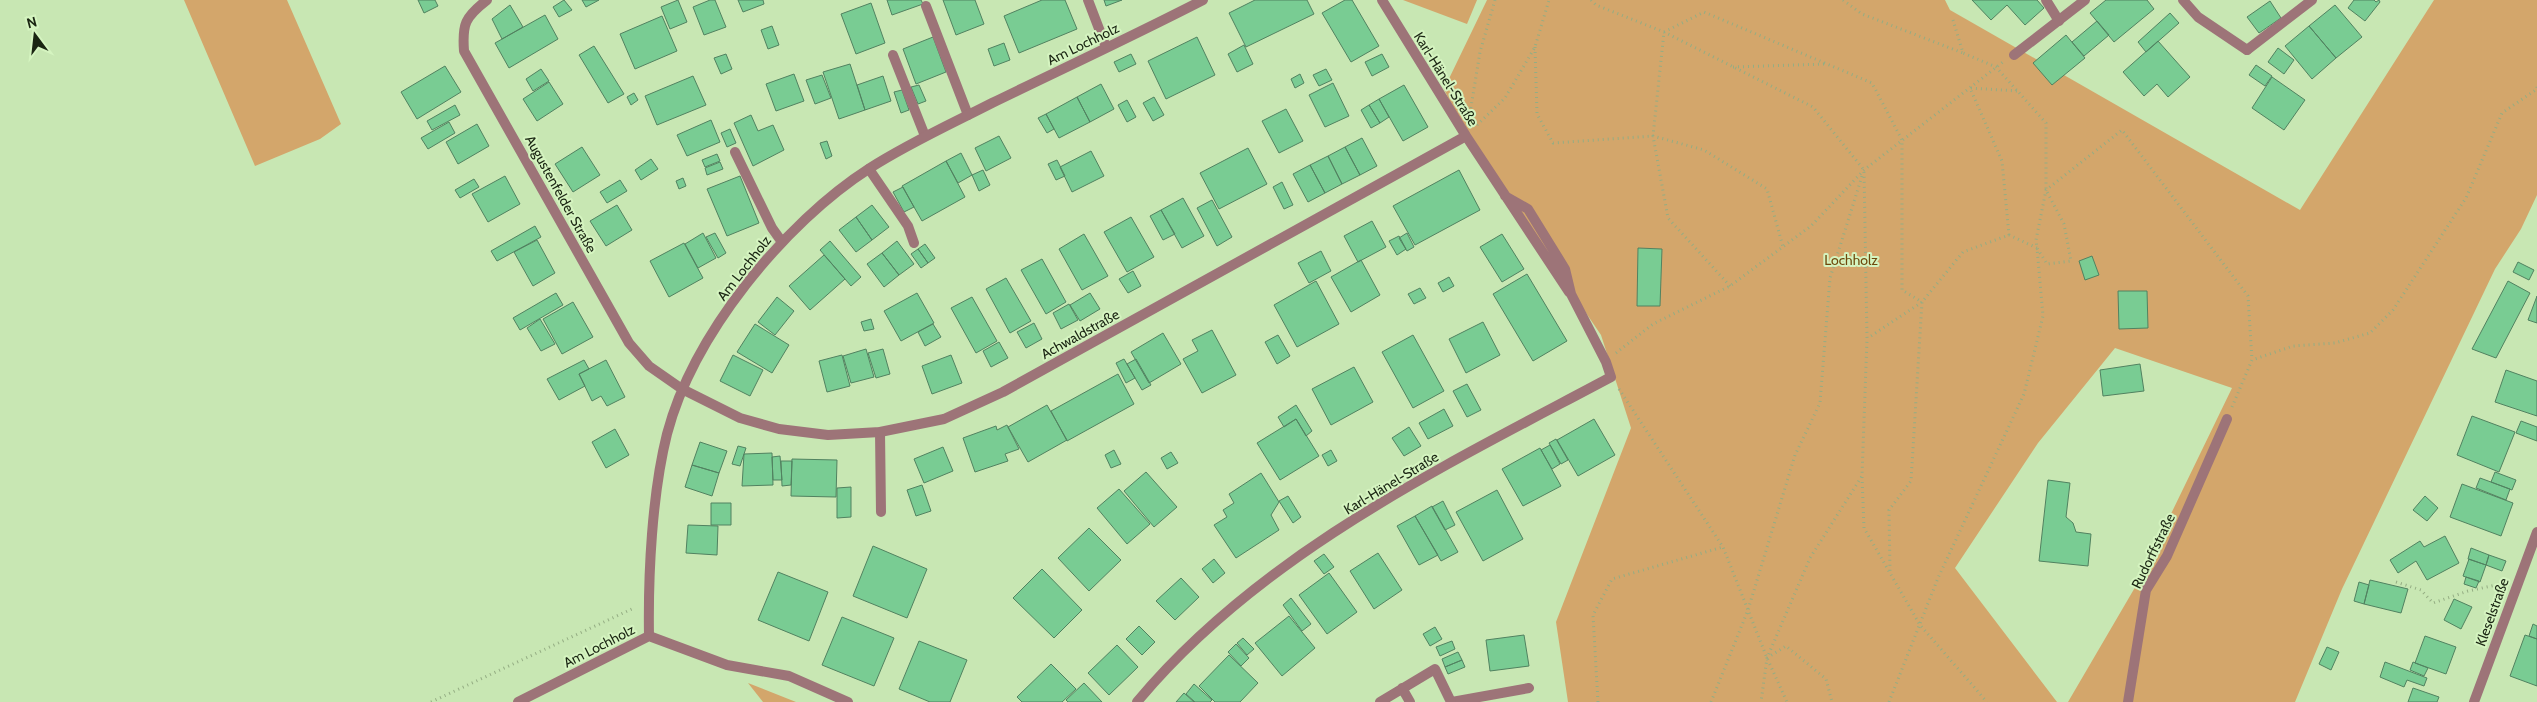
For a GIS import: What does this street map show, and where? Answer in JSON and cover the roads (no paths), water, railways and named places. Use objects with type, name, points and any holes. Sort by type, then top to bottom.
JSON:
[{"type":"street","name":"Augustenfelder Straße","points":[[487,0],[472,12],[462,30],[464,51],[629,343],[649,366],[682,389]]},
{"type":"street","points":[[1088,0],[1106,48]]},
{"type":"street","name":"Am Lochholz","points":[[518,702],[649,636],[648,602],[659,479],[667,434],[682,389],[711,336],[744,287],[782,242],[827,199],[869,169],[925,136],[1203,0]]},
{"type":"street","name":"Karl-Hänel-Straße","points":[[1137,702],[1154,682],[1202,634],[1269,578],[1380,503],[1611,377],[1606,362],[1571,294],[1565,269],[1528,209],[1505,196],[1382,0]]},
{"type":"street","points":[[2046,0],[2059,21]]},
{"type":"street","points":[[2014,55],[2085,0]]},
{"type":"street","points":[[2183,0],[2198,18],[2247,50],[2312,0]]},
{"type":"street","points":[[926,6],[968,115]]},
{"type":"street","points":[[893,55],[925,136]]},
{"type":"street","name":"Achwaldstraße","points":[[682,389],[740,418],[779,429],[828,435],[880,432],[944,419],[1003,392],[1466,136]]},
{"type":"street","points":[[735,152],[772,228],[782,242]]},
{"type":"street","points":[[869,169],[908,226],[914,243]]},
{"type":"street","name":"Rudorffstraße","points":[[2128,702],[2146,590],[2167,556],[2227,419]]},
{"type":"street","points":[[880,432],[881,512]]},
{"type":"street","name":"Kleselstraße","points":[[2474,702],[2537,532]]},
{"type":"street","points":[[649,636],[727,665],[789,676],[848,702]]},
{"type":"street","points":[[1380,702],[1435,669],[1452,702],[1529,688]]},
{"type":"street","points":[[1402,688],[1410,702]]},
{"type":"park label","name":"Lochholz","points":[[1851,260]]}]
